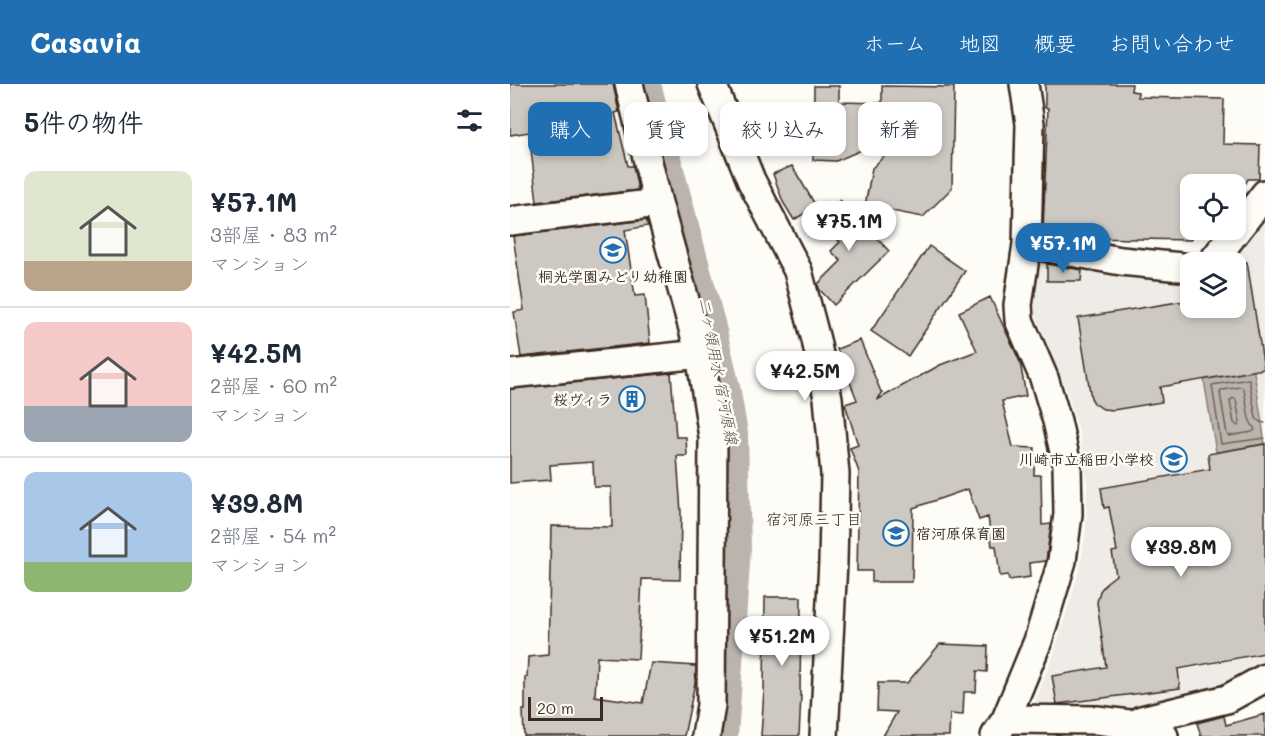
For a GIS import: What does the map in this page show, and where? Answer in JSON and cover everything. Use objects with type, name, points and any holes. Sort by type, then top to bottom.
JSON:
[{"type":"street","points":[[629,84],[658,203],[700,354],[713,437],[711,705],[706,736]]},
{"type":"street","points":[[712,84],[751,180],[798,271],[828,398],[835,474],[824,736]]},
{"type":"street","points":[[1024,84],[1030,124],[1027,244],[1018,305],[1019,320],[1044,378],[1057,421],[1066,465],[1068,514],[1062,561],[1051,602],[1038,641],[1000,728],[1097,720],[1137,724],[1164,736]]},
{"type":"street","points":[[1220,252],[1265,194]]},
{"type":"street","points":[[510,220],[658,203]]},
{"type":"street","points":[[1027,244],[1121,261],[1180,267]]},
{"type":"street","points":[[510,374],[700,354]]},
{"type":"street","points":[[1137,724],[1141,720],[1227,699],[1265,678]]},
{"type":"shaded area","name":"川崎市立稲田小学校","points":[[1265,209],[1265,671],[1157,711],[1031,711],[1053,656],[1080,568],[1086,528],[1087,483],[1080,435],[1066,389],[1033,309],[1035,269],[1053,258],[1180,275],[1180,318],[1246,318],[1246,252],[1231,252],[1240,240],[1246,240],[1246,233]]},
{"type":"water","points":[[1254,371],[1265,444],[1216,452],[1204,380]]},
{"type":"building","points":[[510,84],[613,84],[619,112],[615,113],[624,156],[628,166],[633,166],[638,190],[537,202],[532,156],[612,156],[612,102],[528,102],[528,132],[510,135]]},
{"type":"building","points":[[1045,84],[1132,84],[1131,91],[1138,92],[1138,97],[1224,99],[1223,144],[1260,145],[1259,179],[1248,179],[1246,183],[1246,174],[1180,174],[1180,240],[1085,238],[1043,231],[1048,108],[1045,108]]},
{"type":"building","points":[[814,86],[839,86],[839,102],[814,102]]},
{"type":"building","points":[[882,86],[954,87],[952,188],[923,217],[865,206],[872,168],[884,156],[942,156],[942,102],[882,102]]},
{"type":"building","points":[[846,102],[858,102],[858,152],[836,161],[813,160],[813,156],[846,156]]},
{"type":"building","points":[[792,166],[816,206],[794,220],[783,202],[773,174]]},
{"type":"building","points":[[840,200],[889,251],[834,305],[819,289],[818,284],[841,261],[831,251],[840,242],[819,221]]},
{"type":"building","points":[[646,220],[648,226],[625,230],[635,296],[645,295],[650,343],[521,357],[514,312],[524,310],[513,236]]},
{"type":"building","points":[[929,246],[965,271],[908,356],[871,331]]},
{"type":"building","points":[[1246,262],[1264,369],[1160,387],[1162,402],[1113,410],[1103,409],[1094,403],[1091,398],[1078,318],[1180,302],[1180,318],[1246,318]]},
{"type":"building","points":[[1047,264],[1082,270],[1081,281],[1047,281]]},
{"type":"building","points":[[990,297],[1020,362],[1026,396],[1002,401],[1013,447],[1035,448],[1034,475],[1041,475],[1042,525],[1051,524],[1046,561],[1029,563],[1030,577],[1009,580],[1008,575],[1000,576],[996,546],[992,546],[988,517],[979,520],[968,489],[913,508],[912,582],[872,582],[872,571],[857,571],[859,472],[850,448],[858,445],[845,404],[857,400],[837,349],[860,340],[881,392],[883,392],[877,400],[940,365],[977,351],[959,312]]},
{"type":"building","points":[[671,373],[676,437],[686,437],[687,456],[677,456],[681,512],[680,580],[642,579],[638,659],[597,657],[595,696],[643,703],[651,663],[696,666],[695,683],[684,736],[524,736],[523,710],[525,710],[525,677],[527,677],[528,657],[548,655],[551,526],[612,527],[611,487],[594,487],[593,462],[550,465],[551,480],[510,483],[510,389]]},
{"type":"building","points":[[1265,444],[1265,653],[1178,669],[1180,688],[1057,704],[1052,676],[1106,667],[1097,602],[1100,591],[1116,575],[1112,552],[1117,551],[1109,507],[1104,508],[1101,488],[1210,469],[1208,454]]},
{"type":"building","points":[[765,597],[801,597],[799,736],[761,736]]},
{"type":"building","points":[[940,644],[988,646],[987,672],[977,671],[976,692],[964,692],[963,715],[950,714],[949,736],[883,736],[897,712],[877,711],[878,683],[907,683]]},
{"type":"building","points":[[1265,714],[1265,736],[1201,736],[1197,723],[1224,716],[1226,725]]},
{"type":"waterway","name":"二ヶ領用水 宿河原線","points":[[648,84],[712,323],[735,434],[738,548],[725,736]]},
{"type":"place","name":"桐光学園みどり幼稚園","points":[[613,250]]},
{"type":"place","name":"桜ヴィラ","points":[[632,399]]},
{"type":"place","name":"川崎市立稲田小学校","points":[[1174,459]]},
{"type":"place","name":"宿河原保育園","points":[[896,533]]},
{"type":"district","name":"宿河原三丁目","points":[[814,518]]}]
